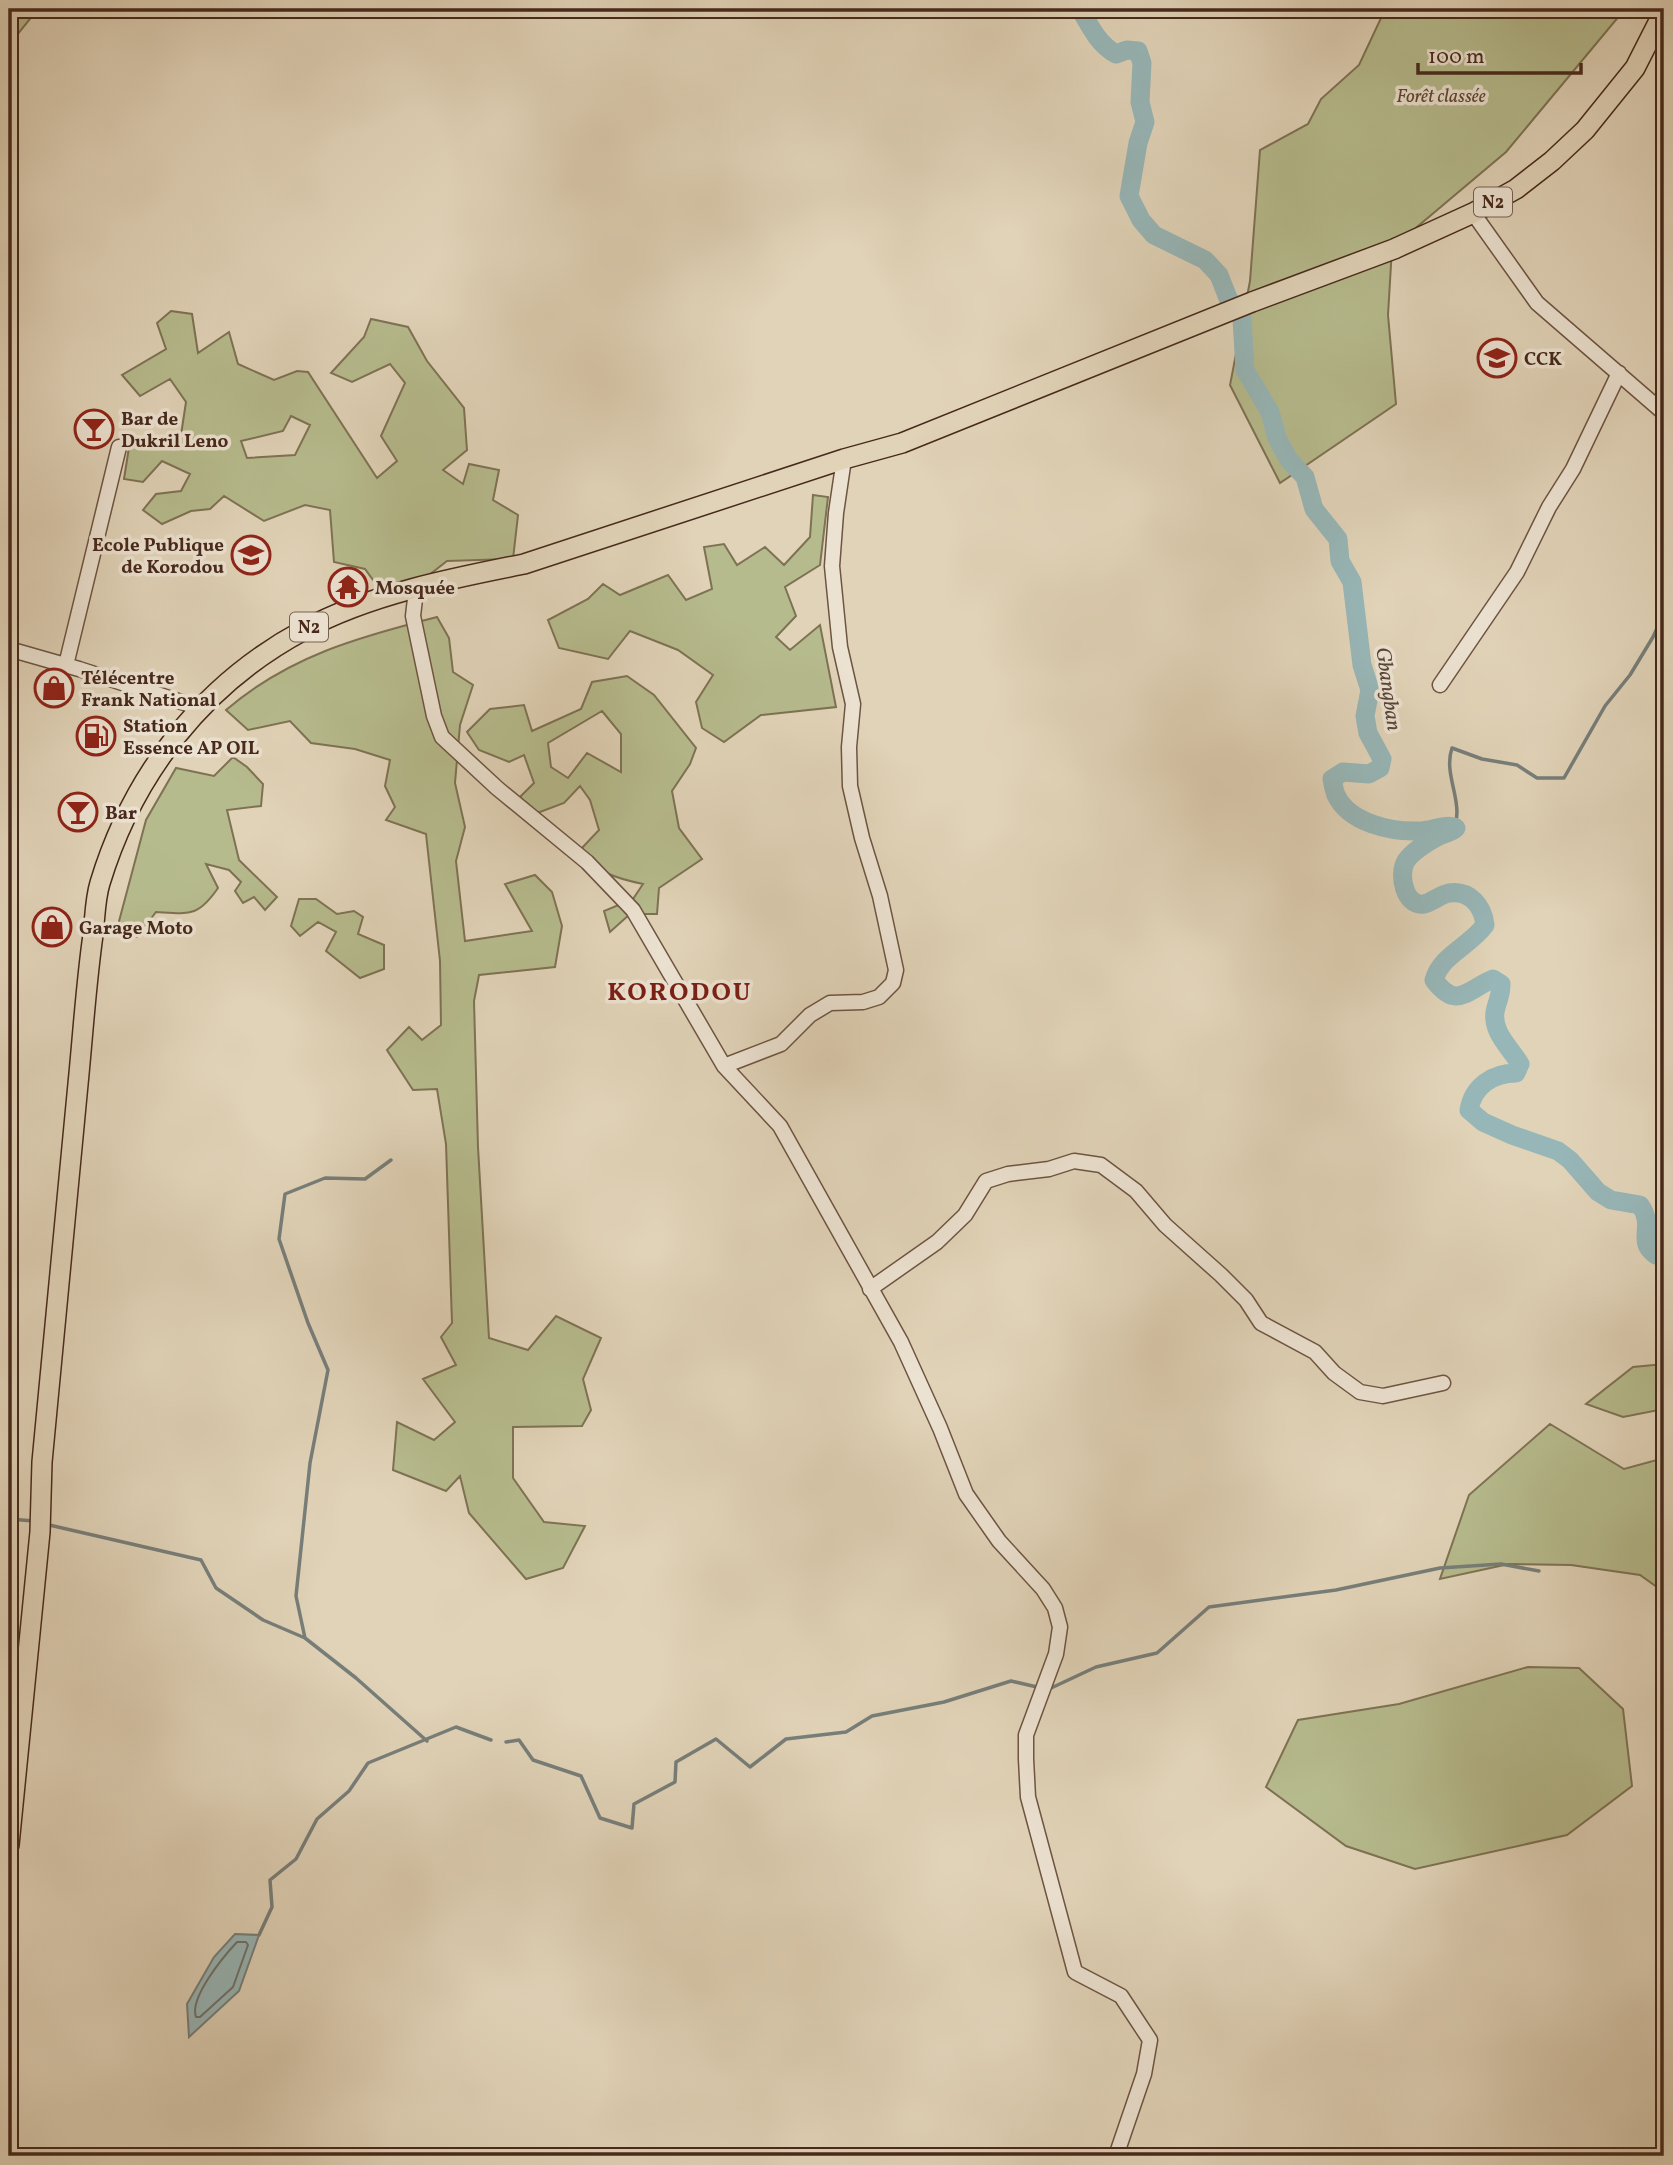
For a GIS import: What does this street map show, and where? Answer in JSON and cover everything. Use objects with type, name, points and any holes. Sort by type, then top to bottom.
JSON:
[{"type":"highway","name":"N2","points":[[9,1845],[40,1532],[42,1462],[87,981],[99,886],[119,831],[145,779],[200,708],[239,670],[304,629],[369,602],[524,564],[844,458],[902,443],[1252,302],[1394,249],[1473,213],[1516,189],[1552,161],[1585,130],[1635,68],[1664,11]]},
{"type":"street","points":[[1473,213],[1537,303],[1664,413]]},
{"type":"street","points":[[1440,685],[1517,572],[1549,508],[1573,468],[1619,373]]},
{"type":"street","points":[[65,665],[119,447]]},
{"type":"street","points":[[724,1066],[781,1044],[810,1015],[830,1003],[863,1002],[879,997],[892,984],[896,970],[880,896],[862,838],[850,786],[849,747],[853,704],[840,647],[832,566],[844,458]]},
{"type":"street","points":[[416,590],[413,617],[434,716],[442,737],[497,788],[587,862],[633,910],[724,1066],[780,1126],[901,1342],[967,1494],[999,1542],[1043,1589],[1055,1608],[1060,1627],[1056,1654],[1026,1735],[1028,1797],[1075,1972],[1121,1996],[1150,2040],[1144,2074],[1116,2156]]},
{"type":"street","points":[[9,649],[200,708]]},
{"type":"street","points":[[870,1289],[937,1242],[965,1215],[986,1181],[1008,1174],[1049,1169],[1074,1161],[1101,1165],[1136,1191],[1165,1225],[1240,1294],[1261,1323],[1315,1352],[1334,1373],[1360,1392],[1383,1396],[1443,1383]]},
{"type":"green space","points":[[9,9],[38,9],[9,45]]},
{"type":"green space","name":"Forêt classée","points":[[1383,9],[1625,9],[1506,152],[1392,248],[1388,315],[1396,404],[1280,483],[1230,385],[1250,281],[1260,150],[1308,124],[1321,99],[1359,65]]},
{"type":"green space","points":[[171,311],[192,314],[198,353],[229,332],[238,364],[274,380],[297,371],[308,372],[377,478],[397,461],[381,436],[405,383],[390,364],[352,382],[331,373],[364,337],[371,319],[408,327],[427,361],[464,408],[467,450],[443,470],[463,484],[469,464],[499,470],[493,500],[518,515],[513,559],[447,561],[420,582],[378,587],[365,569],[334,562],[330,510],[305,505],[264,521],[224,496],[210,509],[191,511],[162,524],[143,510],[156,494],[181,491],[190,474],[162,461],[143,482],[124,479],[130,441],[181,435],[186,402],[170,379],[140,396],[122,375],[166,349],[157,323]],"holes":[[[291,416],[310,425],[295,455],[247,458],[241,441],[283,431]]]},
{"type":"green space","points":[[813,495],[828,497],[820,565],[785,587],[796,616],[776,637],[790,650],[820,625],[836,707],[761,715],[724,742],[702,728],[696,702],[713,675],[678,650],[630,631],[608,659],[559,648],[548,620],[588,599],[603,584],[620,595],[668,575],[686,600],[712,589],[704,547],[724,544],[737,565],[765,547],[784,565],[810,537]]},
{"type":"green space","points":[[437,617],[449,638],[453,672],[473,685],[460,725],[455,783],[465,827],[456,861],[465,941],[532,931],[505,884],[535,875],[552,892],[562,926],[555,967],[479,975],[474,1001],[478,1147],[489,1338],[528,1350],[556,1316],[601,1338],[583,1379],[591,1410],[582,1426],[513,1427],[513,1478],[544,1522],[585,1526],[563,1568],[526,1579],[469,1513],[460,1476],[446,1491],[393,1470],[397,1422],[434,1440],[455,1422],[423,1379],[456,1365],[441,1337],[452,1323],[446,1144],[437,1089],[413,1090],[387,1050],[409,1027],[422,1040],[441,1025],[440,961],[426,834],[386,820],[395,807],[385,786],[390,760],[355,749],[311,743],[290,721],[248,730],[226,710],[250,691],[300,662],[380,632]]},
{"type":"green space","points":[[627,676],[654,695],[696,748],[690,764],[672,791],[679,828],[702,859],[659,888],[657,914],[630,914],[610,932],[604,911],[633,899],[643,884],[607,873],[586,857],[581,849],[599,830],[590,800],[580,786],[564,803],[532,815],[520,797],[534,783],[524,755],[509,762],[479,750],[467,732],[490,709],[524,705],[532,731],[581,709],[592,682]],"holes":[[[602,711],[621,734],[621,772],[587,753],[568,778],[551,767],[548,743]]]},
{"type":"green space","points":[[233,757],[263,784],[261,806],[227,810],[239,860],[277,897],[265,910],[254,897],[243,903],[235,891],[241,882],[229,870],[206,864],[218,888],[205,904],[192,912],[156,912],[137,937],[118,925],[146,820],[176,768],[214,776]]},
{"type":"green space","points":[[299,899],[316,899],[337,914],[354,911],[363,917],[358,934],[384,945],[384,969],[360,978],[326,951],[336,932],[318,922],[300,936],[291,926]]},
{"type":"green space","points":[[1664,1364],[1664,1409],[1623,1417],[1586,1404],[1633,1367]]},
{"type":"green space","points":[[1550,1424],[1624,1469],[1664,1458],[1664,1592],[1640,1575],[1571,1565],[1509,1564],[1440,1579],[1469,1495]]},
{"type":"green space","points":[[1528,1667],[1579,1668],[1623,1709],[1632,1786],[1567,1835],[1415,1869],[1346,1846],[1266,1787],[1298,1720],[1399,1704]]},
{"type":"water","points":[[235,1934],[259,1935],[239,1991],[189,2037],[187,2004],[214,1957]]},
{"type":"waterway","points":[[9,17],[15,9]]},
{"type":"waterway","name":"Gbangban","points":[[1080,9],[1104,45],[1116,54],[1127,50],[1138,51],[1142,63],[1140,102],[1145,122],[1138,143],[1129,196],[1141,220],[1154,235],[1205,260],[1219,275],[1228,298],[1242,319],[1245,370],[1270,412],[1277,438],[1289,460],[1305,477],[1314,509],[1338,539],[1340,561],[1352,582],[1362,665],[1370,690],[1365,716],[1368,733],[1382,759],[1380,768],[1369,774],[1343,772],[1332,779],[1336,795],[1351,813],[1372,824],[1396,830],[1419,831],[1448,826],[1456,828],[1433,839],[1412,854],[1404,866],[1403,881],[1407,895],[1417,904],[1427,903],[1449,893],[1463,894],[1474,901],[1484,918],[1485,925],[1449,957],[1434,980],[1442,989],[1456,996],[1493,979],[1501,984],[1495,1012],[1496,1027],[1520,1064],[1516,1073],[1500,1075],[1485,1082],[1475,1094],[1469,1110],[1483,1122],[1558,1151],[1570,1160],[1598,1192],[1611,1200],[1640,1205],[1646,1220],[1647,1244],[1656,1255],[1664,1254]]},
{"type":"waterway","points":[[1455,826],[1457,806],[1450,768],[1452,748],[1482,759],[1517,765],[1537,778],[1564,778],[1605,706],[1630,675],[1664,613]]},
{"type":"waterway","points":[[305,1638],[296,1596],[310,1463],[328,1370],[308,1323],[279,1239],[285,1194],[325,1178],[365,1179],[391,1160]]},
{"type":"waterway","points":[[9,1519],[34,1521]]},
{"type":"waterway","points":[[45,1524],[201,1560],[216,1588],[263,1620],[305,1638],[356,1678],[427,1741]]},
{"type":"waterway","points":[[1049,1689],[1096,1667],[1157,1653],[1209,1607],[1336,1590],[1440,1568],[1501,1564],[1539,1571]]},
{"type":"waterway","points":[[506,1742],[519,1740],[533,1760],[581,1776],[600,1818],[632,1828],[634,1804],[675,1782],[676,1762],[716,1739],[750,1767],[786,1739],[846,1732],[872,1716],[944,1702],[1011,1681],[1037,1687]]},
{"type":"waterway","points":[[259,1935],[272,1907],[270,1880],[296,1859],[317,1819],[349,1791],[368,1763],[456,1727],[491,1740]]},
{"type":"place","name":"CCK","points":[[1497,358]]},
{"type":"place","name":"Bar de Dukril Leno","points":[[94,429]]},
{"type":"place","name":"Ecole Publique de Korodou","points":[[251,555]]},
{"type":"place","name":"Mosquée","points":[[348,587]]},
{"type":"place","name":"Télécentre Frank National","points":[[54,688]]},
{"type":"place","name":"Station Essence AP OIL","points":[[96,736]]},
{"type":"place","name":"Bar","points":[[78,812]]},
{"type":"place","name":"Garage Moto","points":[[52,927]]},
{"type":"district","name":"KORODOU","points":[[680,991]]}]
